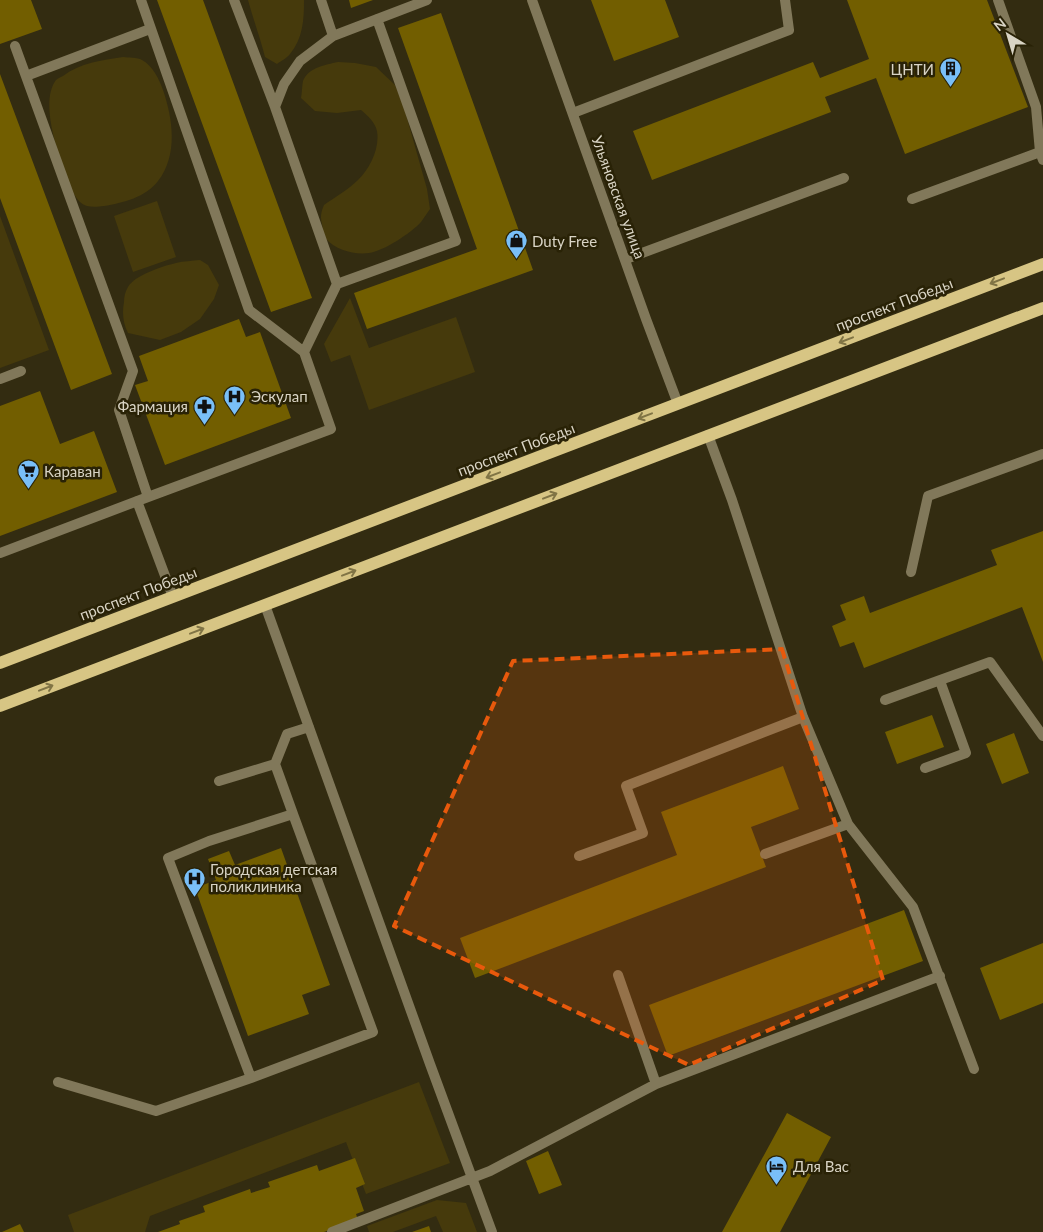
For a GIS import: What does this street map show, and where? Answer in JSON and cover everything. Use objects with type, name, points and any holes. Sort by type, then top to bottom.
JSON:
[{"type":"main road","name":"проспект Победы","points":[[0,662],[1043,264]]},
{"type":"main road","points":[[0,706],[1043,308]]},
{"type":"street","points":[[0,553],[331,429],[304,352],[249,310],[141,0]]},
{"type":"street","points":[[234,0],[275,107],[337,284]]},
{"type":"street","points":[[320,0],[333,36]]},
{"type":"street","points":[[275,107],[284,84],[300,61],[333,36],[427,0]]},
{"type":"street","name":"Ульяновская улица","points":[[532,0],[678,404]]},
{"type":"street","points":[[573,113],[789,30],[785,0]]},
{"type":"street","points":[[912,198],[1042,156],[1036,107],[998,0]]},
{"type":"street","points":[[304,352],[337,284],[456,241],[377,19]]},
{"type":"street","points":[[26,76],[150,29]]},
{"type":"street","points":[[15,46],[133,371],[119,410],[148,496]]},
{"type":"street","points":[[626,259],[844,178]]},
{"type":"street","points":[[0,379],[21,371]]},
{"type":"street","points":[[708,436],[732,500],[803,716],[848,824],[913,907],[974,1069]]},
{"type":"street","points":[[910,572],[928,496],[1043,454]]},
{"type":"street","points":[[137,501],[173,597]]},
{"type":"street","points":[[265,605],[492,1232]]},
{"type":"street","points":[[885,700],[990,662],[1043,736]]},
{"type":"street","points":[[925,768],[966,753],[940,681]]},
{"type":"street","points":[[580,856],[643,833],[626,786],[803,716]]},
{"type":"street","points":[[58,1082],[156,1112],[373,1032],[275,764],[288,734],[308,726]]},
{"type":"street","points":[[219,782],[275,764]]},
{"type":"street","points":[[251,1078],[168,858],[209,841],[293,814]]},
{"type":"street","points":[[765,854],[848,824]]},
{"type":"street","points":[[618,975],[656,1084]]},
{"type":"street","points":[[332,1232],[348,1229],[490,1172],[656,1084],[940,976]]},
{"type":"highlighted area","points":[[782,649],[883,980],[689,1065],[394,926],[513,661]]},
{"type":"shaded area","points":[[248,0],[304,0],[303,22],[298,42],[289,55],[277,64],[265,57]]},
{"type":"shaded area","points":[[123,57],[142,60],[152,69],[160,82],[171,125],[172,137],[169,160],[158,181],[141,195],[111,205],[91,207],[79,201],[66,176],[50,118],[49,103],[51,90],[57,79],[77,68],[99,61]]},
{"type":"shaded area","points":[[338,62],[376,67],[395,85],[403,104],[427,189],[430,209],[421,222],[397,241],[375,252],[357,253],[335,246],[324,236],[321,221],[324,205],[350,187],[366,170],[373,158],[378,138],[376,128],[371,119],[361,110],[337,113],[315,111],[301,98],[303,81],[309,73],[318,67]]},
{"type":"shaded area","points":[[157,201],[176,257],[133,272],[114,216]]},
{"type":"shaded area","points":[[0,216],[49,350],[0,368]]},
{"type":"shaded area","points":[[200,260],[208,265],[219,285],[214,299],[200,319],[181,332],[160,340],[128,333],[124,322],[123,310],[125,293],[128,287],[143,275],[164,266]]},
{"type":"shaded area","points":[[350,298],[369,348],[456,317],[475,372],[369,410],[350,355],[331,362],[324,344]]},
{"type":"shaded area","points":[[419,1082],[450,1163],[366,1194],[346,1142],[150,1216],[145,1232],[74,1232],[68,1215]]},
{"type":"shaded area","points":[[437,1200],[466,1203],[477,1232],[443,1232],[436,1216],[393,1232],[369,1232],[367,1226]]},
{"type":"building","points":[[0,0],[31,0],[42,29],[0,44]]},
{"type":"building","points":[[157,0],[203,0],[312,298],[271,312]]},
{"type":"building","points":[[349,0],[373,0],[351,8]]},
{"type":"building","points":[[591,0],[665,0],[679,37],[614,61]]},
{"type":"building","name":"ЦНТИ","points":[[847,0],[987,0],[1028,107],[905,154],[876,78],[825,97],[831,112],[652,180],[633,131],[813,62],[820,78],[869,59]]},
{"type":"building","points":[[441,13],[533,270],[367,329],[354,293],[477,249],[398,28]]},
{"type":"building","points":[[0,74],[112,374],[71,390],[0,198]]},
{"type":"building","points":[[239,319],[246,337],[260,332],[291,418],[165,465],[135,385],[148,381],[139,356]]},
{"type":"building","points":[[40,391],[60,444],[94,431],[117,492],[0,536],[0,406]]},
{"type":"building","points":[[1043,531],[1043,662],[1022,607],[864,668],[854,642],[840,647],[832,626],[846,620],[840,605],[864,596],[870,613],[997,565],[991,550]]},
{"type":"building","points":[[932,715],[944,747],[897,764],[885,732]]},
{"type":"building","points":[[1014,733],[1029,773],[1002,784],[986,744]]},
{"type":"building","points":[[783,766],[799,809],[751,827],[766,867],[475,978],[460,938],[677,855],[661,812]]},
{"type":"building","points":[[281,848],[330,985],[302,995],[309,1014],[248,1036],[195,888],[216,880],[208,859],[229,851],[235,865]]},
{"type":"building","points":[[904,910],[923,961],[668,1056],[649,1005]]},
{"type":"building","points":[[1043,943],[1043,1003],[1000,1020],[980,968]]},
{"type":"building","name":"Для Вас","points":[[787,1113],[831,1137],[780,1232],[722,1232]]},
{"type":"building","points":[[548,1151],[562,1185],[539,1194],[526,1161]]},
{"type":"building","points":[[355,1158],[365,1184],[356,1188],[364,1211],[356,1214],[358,1220],[324,1232],[158,1232],[180,1224],[179,1221],[205,1212],[203,1206],[250,1189],[251,1193],[270,1187],[268,1182],[317,1165],[319,1171]]},
{"type":"building","points":[[20,1224],[24,1232],[2,1232]]},
{"type":"building","points":[[429,1226],[431,1232],[412,1232]]},
{"type":"place","name":"ЦНТИ","points":[[950,88]]},
{"type":"place","name":"Duty Free","points":[[516,260]]},
{"type":"place","name":"Эскулап","points":[[235,415]]},
{"type":"place","name":"Фармация","points":[[204,425]]},
{"type":"place","name":"Караван","points":[[28,490]]},
{"type":"place","name":"Городская детская поликлиника","points":[[194,897]]},
{"type":"place","name":"Для Вас","points":[[777,1185]]}]
